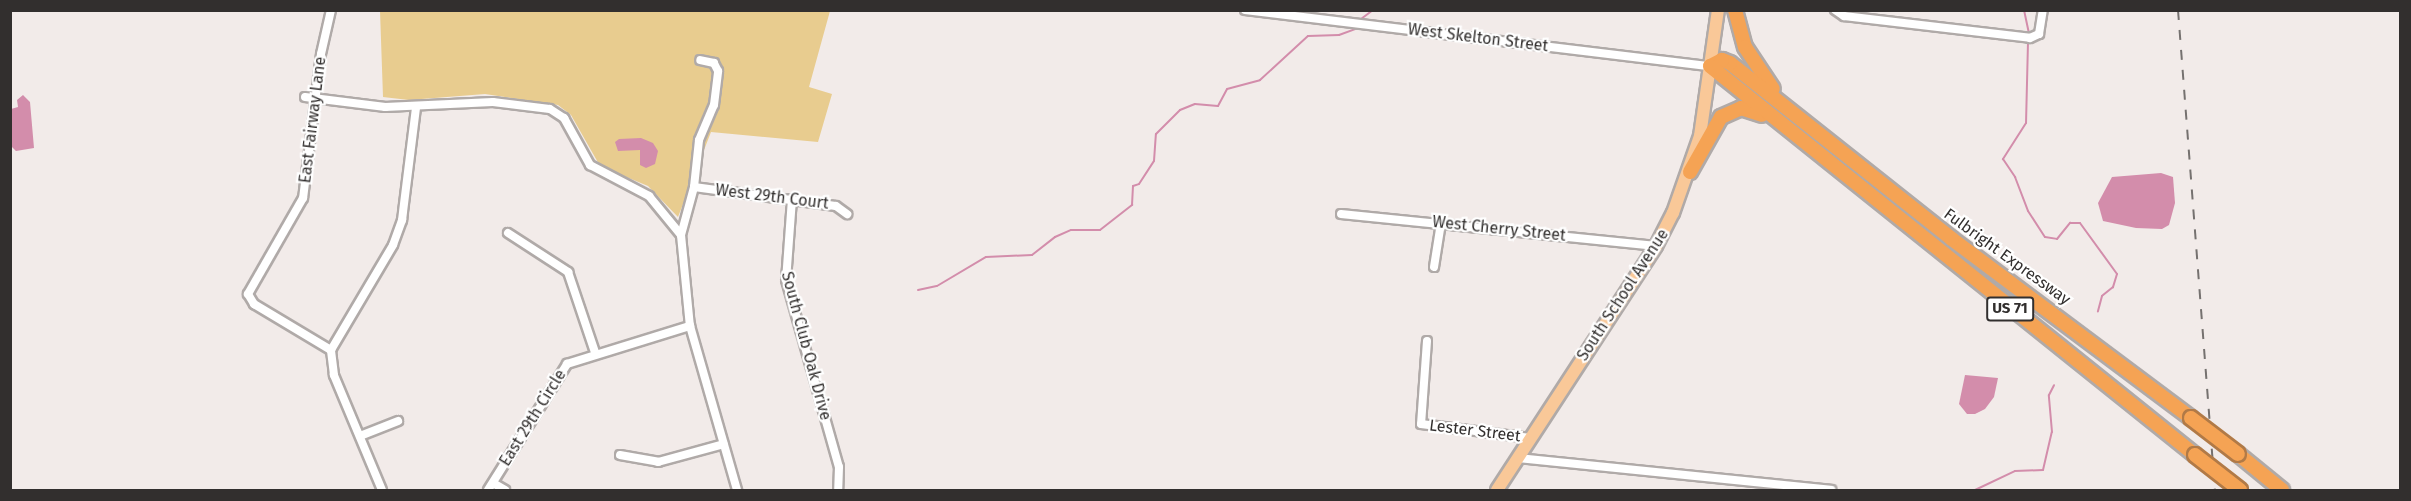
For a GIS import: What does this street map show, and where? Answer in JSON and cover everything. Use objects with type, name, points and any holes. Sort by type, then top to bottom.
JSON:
[{"type":"highway","points":[[1735,10],[1742,40],[1757,69],[1798,114]]},
{"type":"highway","name":"Fulbright Expressway","points":[[1710,66],[1722,60],[1730,63],[1798,114],[1952,238],[2191,418],[2282,490]]},
{"type":"highway","name":"US 71","points":[[1710,66],[2240,490]]},
{"type":"highway","points":[[1690,172],[1717,122],[1741,108],[1761,113],[1826,161]]},
{"type":"main road","name":"South School Avenue","points":[[1497,490],[1656,246],[1690,172],[1718,10]]},
{"type":"street","name":"East Fairway Lane","points":[[331,10],[303,198],[248,294],[254,304],[331,350]]},
{"type":"street","name":"West Skelton Street","points":[[1245,10],[1710,66]]},
{"type":"street","points":[[1835,10],[1844,16],[2037,37],[2043,10]]},
{"type":"street","points":[[700,60],[714,63],[718,71],[712,114],[699,140],[694,187],[681,235],[690,326],[737,490]]},
{"type":"street","points":[[305,98],[417,107],[493,102],[557,112],[569,125],[590,165],[640,188],[664,210],[681,235]]},
{"type":"street","points":[[381,490],[334,375],[331,350],[399,228],[410,182],[417,107]]},
{"type":"street","name":"West 29th Court","points":[[694,187],[836,206],[847,214]]},
{"type":"street","name":"South Club Oak Drive","points":[[792,200],[786,280],[839,467],[838,490]]},
{"type":"street","name":"West Cherry Street","points":[[1341,214],[1656,246]]},
{"type":"street","points":[[1434,267],[1441,223]]},
{"type":"street","points":[[508,233],[568,272],[595,352]]},
{"type":"street","name":"East 29th Circle","points":[[491,487],[567,364],[595,352],[690,326]]},
{"type":"street","name":"Lester Street","points":[[1427,341],[1421,424],[1530,438]]},
{"type":"street","points":[[360,436],[398,421]]},
{"type":"street","points":[[620,455],[658,462],[724,444]]},
{"type":"street","points":[[1517,458],[1831,490]]},
{"type":"street","points":[[491,487],[505,490]]},
{"type":"shaded area","points":[[380,11],[830,11],[809,87],[832,94],[818,142],[711,132],[678,217],[648,186],[600,166],[571,115],[558,105],[485,94],[409,100],[383,97]]},
{"type":"shaded area","points":[[23,95],[30,102],[34,148],[16,151],[11,146],[11,109],[18,107],[17,100]]},
{"type":"shaded area","points":[[641,138],[653,143],[658,151],[655,164],[646,168],[640,165],[640,150],[618,151],[615,142],[619,139]]},
{"type":"shaded area","points":[[2161,173],[2173,177],[2175,203],[2169,225],[2162,229],[2136,228],[2103,221],[2098,203],[2112,177]]},
{"type":"shaded area","points":[[1965,375],[1998,378],[1994,397],[1985,409],[1975,414],[1967,414],[1959,404]]},
{"type":"waterway","points":[[1361,19],[1373,10]]},
{"type":"waterway","points":[[2024,10],[2029,33]]},
{"type":"waterway","points":[[918,290],[937,286],[986,257],[1032,255],[1055,237],[1071,230],[1100,230],[1132,205],[1133,186],[1139,184],[1154,161],[1156,134],[1180,110],[1195,104],[1218,106],[1227,89],[1260,80],[1308,36],[1339,35],[1358,28]]},
{"type":"waterway","points":[[2028,42],[2026,123],[2003,159],[2015,177],[2028,211],[2045,237],[2057,239],[2070,223],[2080,223],[2117,274],[2113,287],[2102,296],[2098,311]]},
{"type":"waterway","points":[[1975,490],[2015,471],[2043,470],[2052,432],[2049,395],[2054,385]]},
{"type":"railway","points":[[2178,10],[2215,490]]}]
